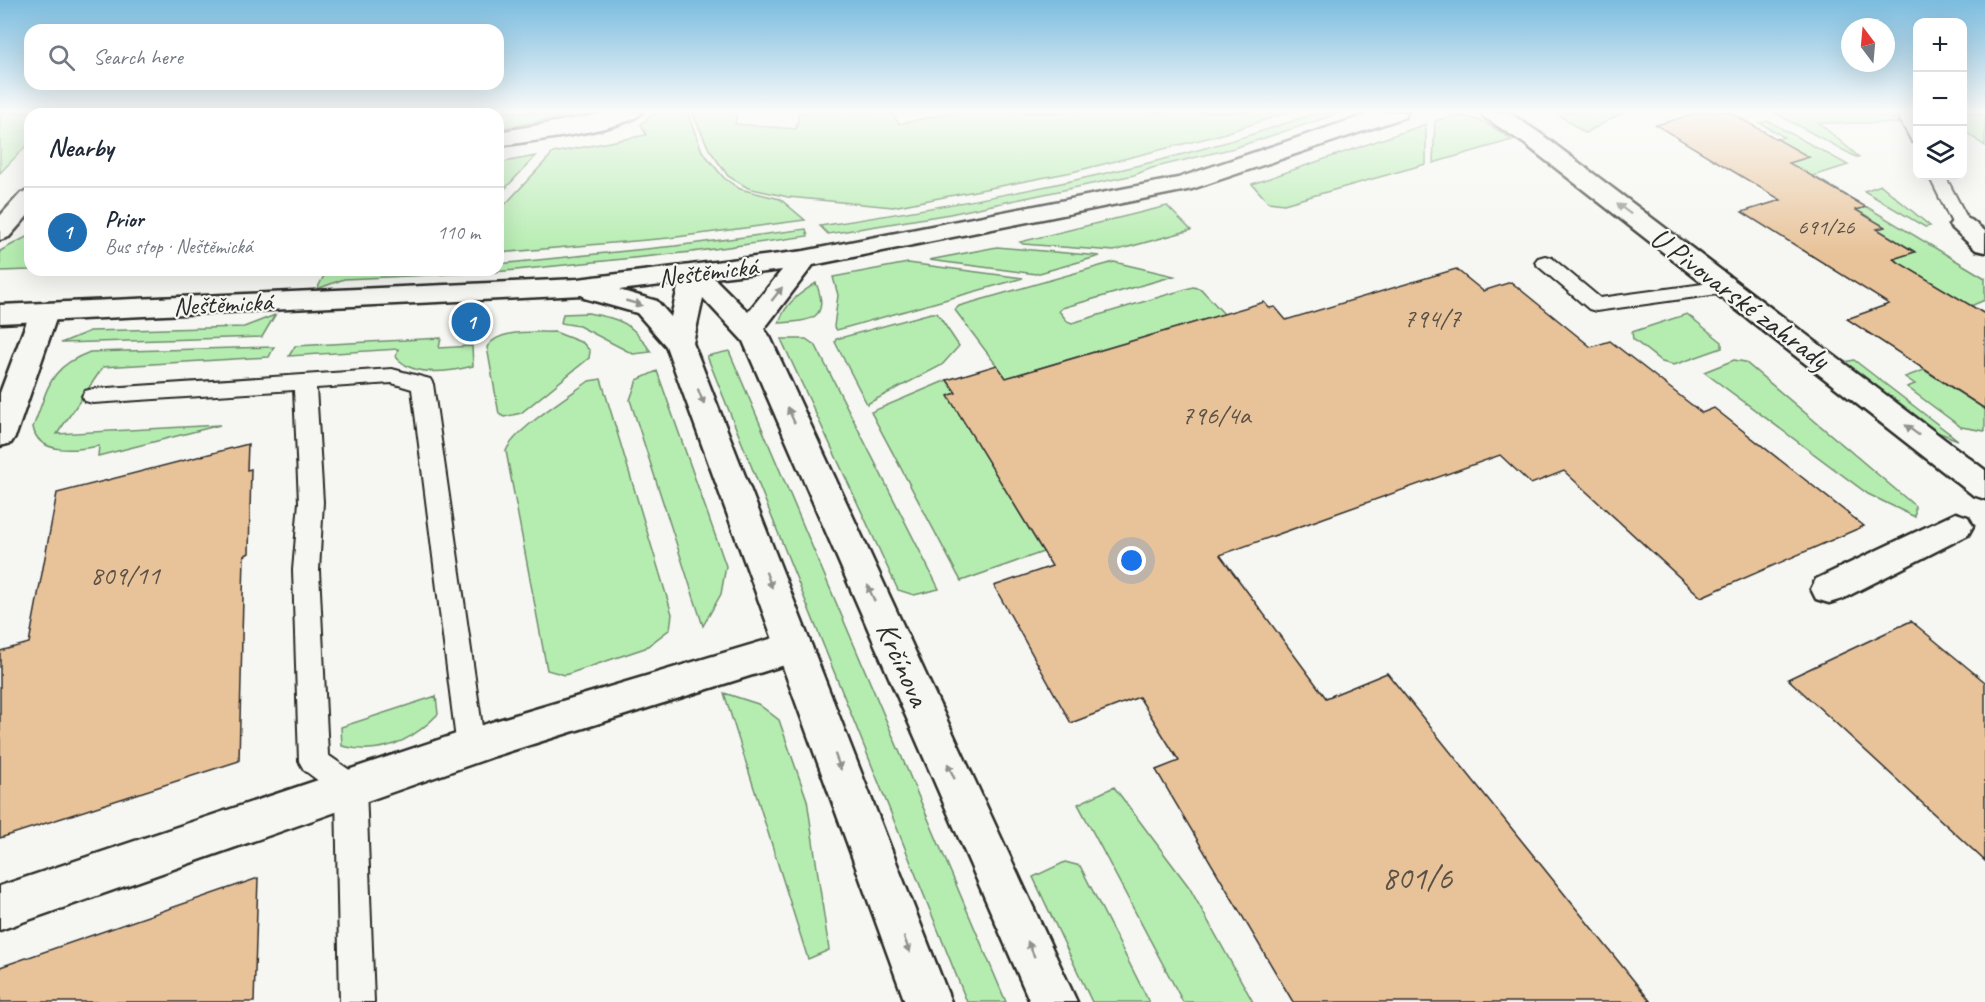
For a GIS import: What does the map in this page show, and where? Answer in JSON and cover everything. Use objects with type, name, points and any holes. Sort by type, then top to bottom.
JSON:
[{"type":"street","name":"Neštěmická","points":[[0,314],[578,287],[695,274],[804,259],[1183,184],[1258,159]]},
{"type":"street","name":"U Pivovarské zahrady","points":[[1559,159],[1725,287],[1972,462],[1985,487]]},
{"type":"street","points":[[13,225],[24,208]]},
{"type":"street","points":[[1962,225],[1985,244]]},
{"type":"street","points":[[750,328],[804,259]]},
{"type":"street","points":[[679,343],[695,274]]},
{"type":"street","name":"Krčínova","points":[[695,274],[750,328],[756,337],[1054,1002]]},
{"type":"street","points":[[578,287],[646,307],[679,343],[928,1002]]},
{"type":"street","points":[[0,435],[44,313]]},
{"type":"street","points":[[1829,589],[1956,526]]},
{"type":"street","points":[[0,908],[471,748],[699,673],[794,646]]},
{"type":"lane","points":[[1939,180],[1962,225]]},
{"type":"lane","points":[[1545,262],[1596,305],[1725,287]]},
{"type":"lane","points":[[93,396],[392,376],[422,384],[471,748]]},
{"type":"lane","points":[[305,382],[311,502],[306,570],[314,760],[351,788],[357,1002]]},
{"type":"green space","points":[[0,159],[14,159],[0,173]]},
{"type":"green space","points":[[521,159],[533,159],[504,190],[504,162]]},
{"type":"green space","points":[[548,159],[708,159],[724,178],[740,189],[780,199],[805,220],[669,238],[504,252],[504,206]]},
{"type":"green space","points":[[716,159],[1125,159],[1072,172],[893,207],[788,197],[748,188],[728,176]]},
{"type":"green space","points":[[1166,159],[1190,159],[1134,175],[950,214],[828,234],[820,226],[972,201]]},
{"type":"green space","points":[[1325,159],[1426,159],[1426,164],[1284,204],[1268,202],[1252,184]]},
{"type":"green space","points":[[1433,159],[1448,159],[1433,163]]},
{"type":"green space","points":[[1803,159],[1837,159],[1848,165],[1813,176],[1858,202],[1840,208],[1773,168]]},
{"type":"green space","points":[[1881,185],[1930,226],[1925,227],[1864,191]]},
{"type":"green space","points":[[1167,206],[1191,230],[1114,251],[1020,242]]},
{"type":"green space","points":[[1867,207],[1985,278],[1985,300],[1954,313],[1876,265],[1914,251],[1877,229],[1884,227],[1856,210]]},
{"type":"green space","points":[[806,229],[808,236],[692,252],[504,271],[504,263],[675,246]]},
{"type":"green space","points":[[24,238],[24,270],[0,271],[0,251]]},
{"type":"green space","points":[[997,247],[1100,256],[1036,274],[929,260]]},
{"type":"green space","points":[[1114,262],[1174,276],[1062,308],[1059,311],[1067,321],[1072,323],[1193,287],[1201,289],[1224,314],[1006,378],[955,310],[959,306]]},
{"type":"green space","points":[[908,263],[1023,278],[837,330],[834,327],[838,295],[833,277]]},
{"type":"green space","points":[[324,276],[409,276],[344,279],[317,289]]},
{"type":"green space","points":[[816,283],[821,305],[815,316],[800,321],[779,323],[789,304]]},
{"type":"green space","points":[[588,313],[610,318],[632,328],[651,352],[633,354],[579,326],[561,323],[563,314]]},
{"type":"green space","points":[[937,313],[959,346],[942,365],[867,404],[835,342],[836,339]]},
{"type":"green space","points":[[1687,314],[1722,342],[1722,348],[1674,365],[1662,362],[1633,339],[1632,332]]},
{"type":"green space","points":[[275,315],[262,337],[61,343],[90,331],[244,327]]},
{"type":"green space","points":[[555,332],[583,343],[590,351],[589,358],[521,413],[504,417],[499,414],[487,347],[493,341],[509,334]]},
{"type":"green space","points":[[441,338],[439,348],[472,346],[473,366],[443,371],[422,371],[403,364],[396,357],[398,349],[289,356],[295,346]]},
{"type":"green space","points":[[781,339],[806,339],[816,346],[939,589],[914,595],[898,590]]},
{"type":"green space","points":[[274,347],[269,357],[103,367],[57,434],[220,425],[98,456],[99,446],[60,449],[42,443],[36,436],[33,427],[51,381],[65,365],[90,352]]},
{"type":"green space","points":[[729,351],[1006,1002],[967,1002],[707,356]]},
{"type":"green space","points":[[1734,360],[1745,362],[1915,506],[1915,517],[1868,494],[1704,372]]},
{"type":"green space","points":[[1854,360],[1958,440],[1921,426],[1840,363]]},
{"type":"green space","points":[[1924,370],[1985,409],[1985,431],[1961,427],[1907,387],[1915,384],[1905,377]]},
{"type":"green space","points":[[657,371],[726,566],[721,594],[703,626],[630,400],[637,380]]},
{"type":"green space","points":[[601,379],[672,614],[670,629],[645,648],[565,675],[547,670],[506,451],[520,433],[543,413],[589,381]]},
{"type":"green space","points":[[947,380],[956,393],[949,396],[1043,552],[961,581],[871,412]]},
{"type":"green space","points":[[724,693],[758,704],[779,720],[807,800],[829,950],[808,959]]},
{"type":"green space","points":[[436,696],[438,714],[406,739],[382,748],[356,749],[342,746],[341,727]]},
{"type":"green space","points":[[1114,787],[1189,887],[1253,1002],[1183,1002],[1078,804]]},
{"type":"green space","points":[[1065,862],[1080,866],[1149,1002],[1092,1002],[1033,877]]},
{"type":"building","points":[[1712,159],[1803,159],[1789,163],[1866,207],[1856,210],[1885,227],[1877,229],[1915,252],[1893,259],[1985,314],[1985,409],[1847,319],[1889,304],[1742,212],[1781,200]]},
{"type":"building","points":[[1456,269],[1483,291],[1511,282],[1591,347],[1610,341],[1702,413],[1714,408],[1864,526],[1701,597],[1564,471],[1531,484],[1500,455],[1220,555],[1326,698],[1387,673],[1651,1002],[1293,1002],[1156,770],[1179,761],[1139,697],[1071,723],[994,586],[1052,566],[948,396],[956,393],[947,380],[997,365],[1006,378],[1264,302],[1269,308],[1275,307],[1286,320]]},
{"type":"building","points":[[248,444],[247,470],[251,469],[249,553],[244,556],[239,761],[0,838],[0,651],[29,643],[57,493]]},
{"type":"building","points":[[1911,621],[1985,682],[1985,861],[1788,679]]},
{"type":"building","points":[[258,878],[254,1002],[0,1002],[0,967]]},
{"type":"place","name":"Prior","points":[[471,322]]}]
